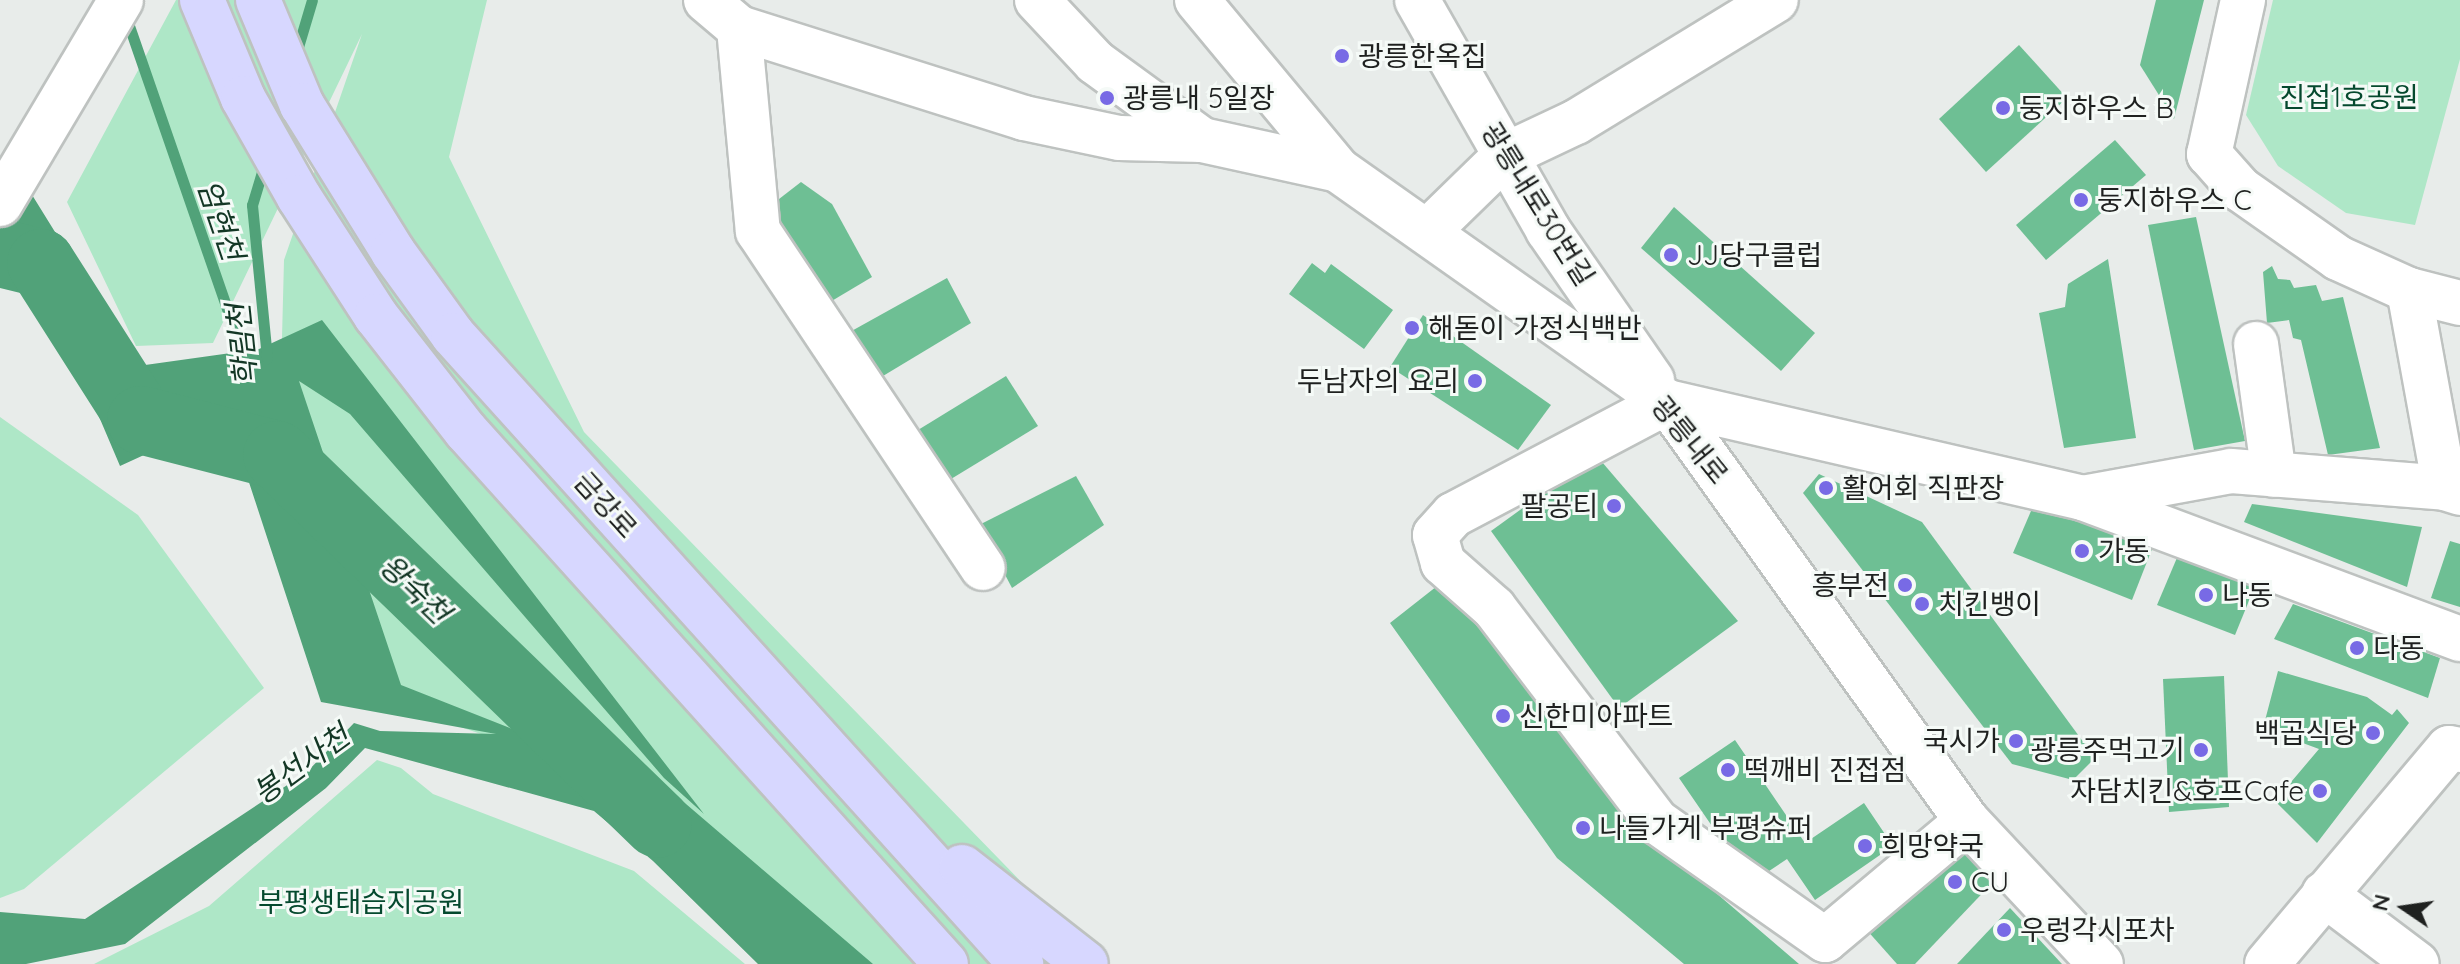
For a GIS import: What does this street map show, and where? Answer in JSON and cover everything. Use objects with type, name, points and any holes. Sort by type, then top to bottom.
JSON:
[{"type":"main road","name":"금강로","points":[[202,0],[243,98],[299,197],[376,316],[466,431],[946,964]]},
{"type":"main road","name":"금강로","points":[[258,0],[302,105],[393,252],[453,335],[1021,964]]},
{"type":"main road","points":[[862,788],[1086,964]]},
{"type":"street","points":[[0,204],[121,0]]},
{"type":"street","points":[[706,0],[739,28],[1024,118],[1119,138],[1202,140],[1338,170]]},
{"type":"street","points":[[1037,0],[1095,62],[1202,140]]},
{"type":"street","name":"광릉내로","points":[[1197,0],[1338,170],[1667,402],[1967,821],[2101,964]]},
{"type":"street","name":"광릉내로30번길","points":[[1417,0],[1548,230],[1667,402]]},
{"type":"street","points":[[1427,232],[1506,155],[1576,122],[1776,0]]},
{"type":"street","points":[[2243,0],[2209,154],[2240,189],[2338,258],[2409,290],[2460,303]]},
{"type":"street","points":[[739,28],[758,231],[983,568]]},
{"type":"street","points":[[2083,498],[2231,471],[2452,490],[2409,290]]},
{"type":"street","points":[[2256,344],[2274,475]]},
{"type":"street","points":[[1967,821],[1825,940],[1657,822],[1494,608],[1443,563],[1435,535],[1453,515],[1667,402],[2083,498],[2460,639]]},
{"type":"street","points":[[2267,964],[2449,748],[2460,750]]},
{"type":"street","points":[[2324,894],[2417,964]]},
{"type":"green space","points":[[176,0],[487,0],[449,157],[584,432],[1101,964],[805,964],[588,771],[385,701],[281,376],[284,260],[362,34],[213,343],[136,346],[67,202]]},
{"type":"green space","name":"진접1호공원","points":[[2273,0],[2460,0],[2460,59],[2415,225],[2346,213],[2278,166],[2246,115]]},
{"type":"green space","points":[[0,417],[138,515],[264,688],[24,889],[0,898]]},
{"type":"green space","name":"부평생태습지공원","points":[[377,760],[401,768],[433,794],[634,871],[745,964],[94,964],[209,906]]},
{"type":"shaded area","points":[[29,190],[138,366],[259,349],[322,320],[704,814],[664,778],[350,414],[299,381],[401,685],[672,792],[873,964],[758,964],[653,861],[594,811],[365,748],[326,788],[125,944],[26,964],[0,964],[0,912],[85,919],[307,772],[354,723],[380,731],[496,734],[321,702],[243,464],[205,427],[120,466],[63,332],[0,266],[0,247]]},
{"type":"building","points":[[2156,0],[2204,0],[2174,119],[2140,65]]},
{"type":"building","name":"둥지하우스 B","points":[[2019,45],[2067,98],[1986,172],[1939,119]]},
{"type":"building","name":"둥지하우스 C","points":[[2115,140],[2146,175],[2046,260],[2016,225]]},
{"type":"building","points":[[801,182],[832,204],[872,277],[830,302],[770,206]]},
{"type":"building","points":[[1674,207],[1815,333],[1781,371],[1641,248]]},
{"type":"building","points":[[2196,217],[2245,441],[2194,450],[2148,225]]},
{"type":"building","points":[[2108,259],[2136,438],[2064,448],[2039,313],[2065,307],[2068,284]]},
{"type":"building","points":[[1312,263],[1325,273],[1331,264],[1393,310],[1364,349],[1289,294]]},
{"type":"building","points":[[2272,266],[2278,279],[2290,280],[2294,288],[2316,285],[2322,301],[2343,297],[2380,448],[2328,455],[2301,340],[2293,338],[2289,320],[2267,323],[2263,272]]},
{"type":"building","points":[[947,278],[971,323],[873,382],[848,333]]},
{"type":"building","points":[[1423,315],[1551,405],[1518,450],[1390,367]]},
{"type":"building","points":[[1006,376],[1038,426],[951,479],[918,430]]},
{"type":"building","points":[[1596,455],[1738,621],[1619,708],[1491,531]]},
{"type":"building","points":[[1819,474],[1922,522],[2095,758],[2073,780],[2012,764],[1803,493]]},
{"type":"building","points":[[1076,476],[1104,525],[1012,588],[979,525]]},
{"type":"building","name":"가동","points":[[2034,504],[2152,549],[2132,600],[2013,553]]},
{"type":"building","points":[[2252,504],[2422,527],[2407,587],[2244,522]]},
{"type":"building","points":[[2450,541],[2460,544],[2460,607],[2431,598]]},
{"type":"building","name":"나동","points":[[2179,553],[2255,586],[2235,635],[2157,605]]},
{"type":"building","name":"신한미아파트","points":[[1446,579],[1618,809],[1799,964],[1684,964],[1557,858],[1390,623]]},
{"type":"building","name":"다동","points":[[2293,604],[2440,658],[2428,698],[2274,639]]},
{"type":"building","points":[[2278,671],[2367,697],[2392,715],[2397,709],[2409,723],[2317,843],[2275,801],[2319,749],[2263,728]]},
{"type":"building","points":[[2224,676],[2229,807],[2169,812],[2163,679]]},
{"type":"building","points":[[1735,740],[1805,843],[1864,803],[1893,846],[1815,900],[1787,859],[1751,883],[1679,778]]},
{"type":"building","points":[[1959,848],[1995,880],[1915,964],[1897,964],[1865,928]]},
{"type":"building","points":[[2010,908],[2062,964],[1957,964]]},
{"type":"waterway","name":"학림천","points":[[295,57],[312,0]]},
{"type":"waterway","name":"엄현천","points":[[126,17],[246,363]]},
{"type":"waterway","name":"학림천","points":[[265,162],[252,205],[267,358]]},
{"type":"waterway","name":"왕숙천","points":[[0,253],[41,263],[141,420],[277,455],[658,824]]},
{"type":"place","name":"광릉한옥집","points":[[1342,56]]},
{"type":"place","name":"광릉내 5일장","points":[[1107,98]]},
{"type":"place","name":"둥지하우스 B","points":[[2003,108]]},
{"type":"place","name":"둥지하우스 C","points":[[2081,200]]},
{"type":"place","name":"JJ당구클럽","points":[[1671,255]]},
{"type":"place","name":"해돋이 가정식백반","points":[[1412,328]]},
{"type":"place","name":"두남자의 요리","points":[[1475,381]]},
{"type":"place","name":"활어회 직판장","points":[[1826,488]]},
{"type":"place","name":"팔공티","points":[[1614,506]]},
{"type":"place","name":"가동","points":[[2082,551]]},
{"type":"place","name":"흥부전","points":[[1905,585]]},
{"type":"place","name":"나동","points":[[2206,595]]},
{"type":"place","name":"치킨뱅이","points":[[1922,604]]},
{"type":"place","name":"다동","points":[[2357,648]]},
{"type":"place","name":"신한미아파트","points":[[1503,716]]},
{"type":"place","name":"백곱식당","points":[[2373,733]]},
{"type":"place","name":"국시가","points":[[2016,741]]},
{"type":"place","name":"광릉주먹고기","points":[[2201,750]]},
{"type":"place","name":"떡깨비 진접점","points":[[1728,770]]},
{"type":"place","name":"자담치킨&호프Cafe","points":[[2320,791]]},
{"type":"place","name":"나들가게 부평슈퍼","points":[[1583,828]]},
{"type":"place","name":"희망약국","points":[[1865,846]]},
{"type":"place","name":"CU","points":[[1955,882]]},
{"type":"place","name":"우렁각시포차","points":[[2004,930]]},
{"type":"water label","name":"봉선사천","points":[[301,764]]}]
